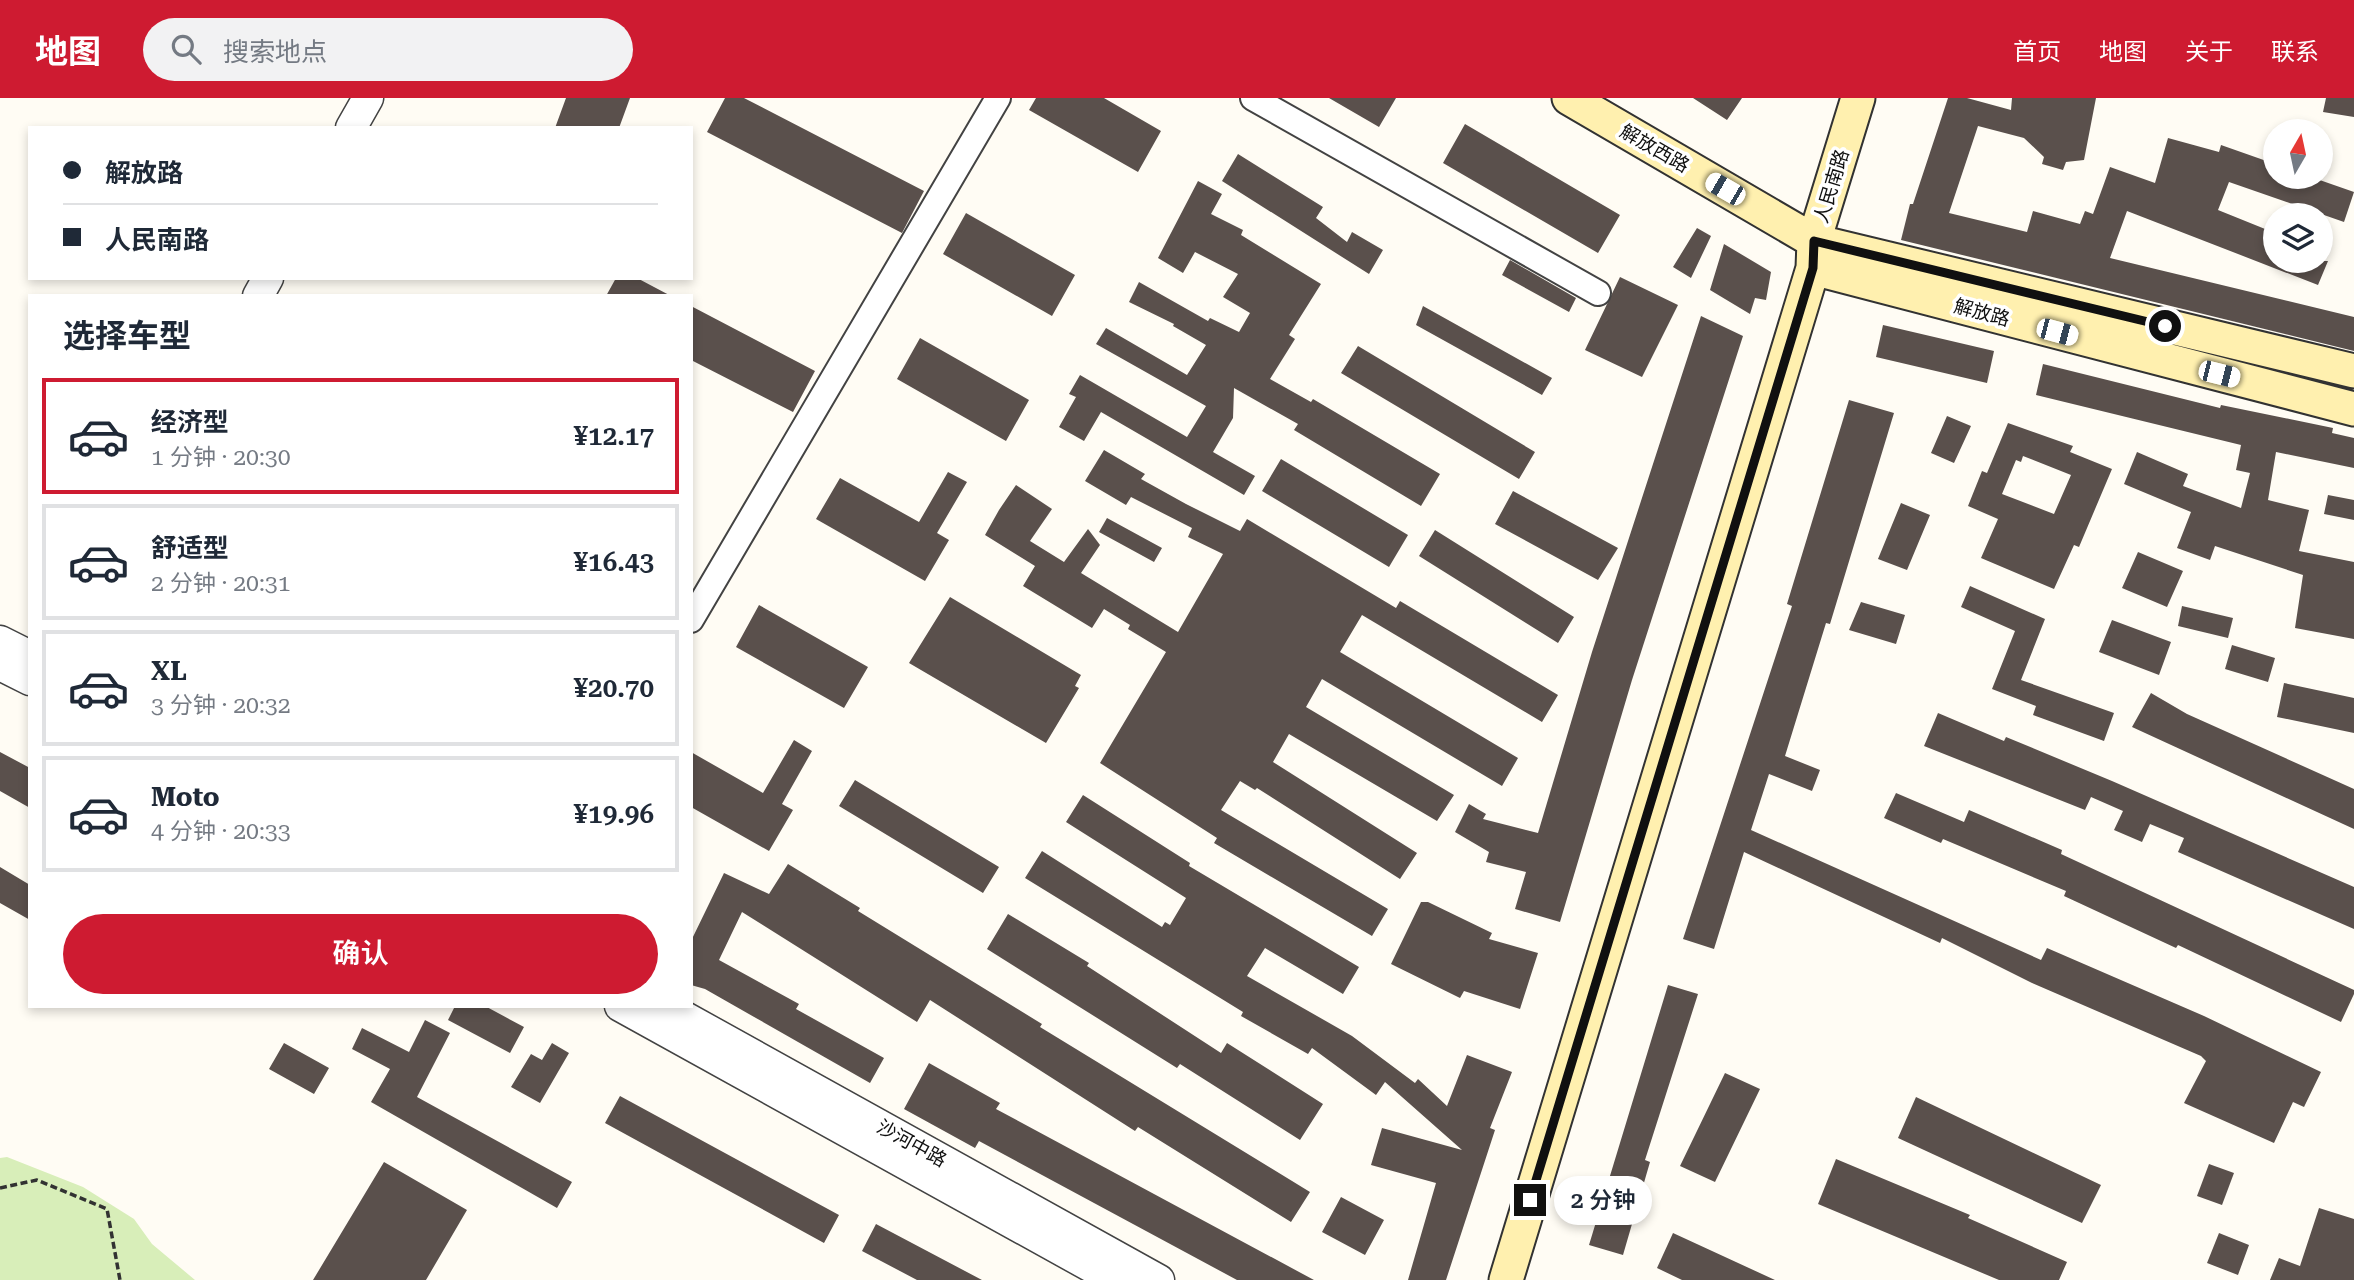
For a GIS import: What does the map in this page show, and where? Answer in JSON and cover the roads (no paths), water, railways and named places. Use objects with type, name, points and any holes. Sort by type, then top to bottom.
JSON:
[{"type":"main road","name":"解放西路","points":[[1569,98],[1814,254]]},
{"type":"main road","name":"人民南路","points":[[1506,1280],[1814,254],[1858,98]]},
{"type":"main road","name":"解放路","points":[[1814,254],[2354,371]]},
{"type":"main road","name":"解放路","points":[[1814,254],[2354,410]]},
{"type":"street","points":[[352,126],[368,98]]},
{"type":"street","points":[[693,617],[998,98]]},
{"type":"street","points":[[1254,98],[1598,293]]},
{"type":"street","points":[[0,641],[28,655]]},
{"type":"street","points":[[0,665],[28,679]]},
{"type":"street","name":"沙河中路","points":[[625,1008],[1115,1280]]},
{"type":"street","name":"沙河中路","points":[[669,1008],[1159,1280]]}]
